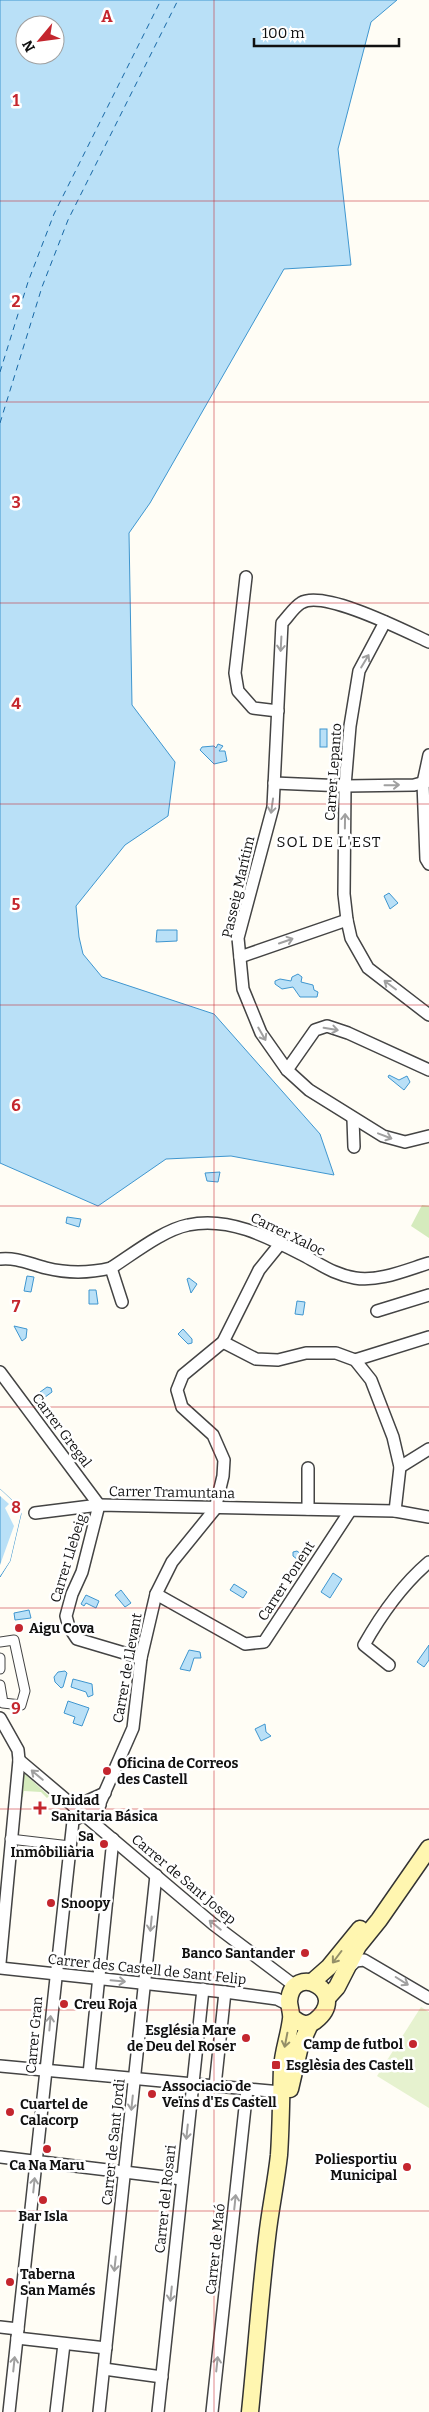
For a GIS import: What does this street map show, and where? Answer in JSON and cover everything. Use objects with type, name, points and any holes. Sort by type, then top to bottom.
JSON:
[{"type":"main road","points":[[250,2412],[267,2238],[294,2066],[304,2034],[310,2024],[324,2010],[327,1998],[337,1987],[358,1946],[379,1920],[429,1848]]},
{"type":"main road","points":[[312,1982],[330,1967],[351,1938],[404,1882]]},
{"type":"main road","points":[[279,2155],[283,2063],[291,1992],[300,1983],[312,1982],[321,1986],[327,1998]]},
{"type":"main road","points":[[290,2011],[300,2023],[310,2024]]},
{"type":"street","points":[[246,576],[236,673],[238,691],[253,708],[278,711]]},
{"type":"street","name":"Passeig Marítim","points":[[385,622],[346,606],[318,599],[301,602],[282,623],[273,807],[238,938],[243,989],[261,1033],[287,1070],[309,1090],[383,1136],[405,1142],[429,1136]]},
{"type":"street","points":[[385,622],[429,642]]},
{"type":"street","name":"Carrer Lepanto","points":[[385,622],[359,671],[350,726],[345,786],[344,894],[351,938],[368,968],[429,1015]]},
{"type":"street","points":[[429,755],[426,782],[426,859],[429,864]]},
{"type":"street","points":[[274,783],[345,786],[414,785],[426,782]]},
{"type":"street","points":[[240,957],[347,920]]},
{"type":"street","points":[[287,1070],[315,1030],[327,1026],[348,1032],[429,1070]]},
{"type":"street","points":[[353,1119],[354,1147]]},
{"type":"street","name":"Carrer Xaloc","points":[[0,1259],[18,1259],[62,1271],[101,1270],[111,1268],[171,1231],[202,1222],[241,1227],[280,1244],[330,1272],[357,1278],[389,1276],[429,1263]]},
{"type":"street","name":"Carrer de Llevant","points":[[92,1821],[133,1728],[141,1658],[156,1594],[172,1562],[215,1509],[223,1476],[224,1460],[213,1435],[182,1407],[177,1390],[183,1375],[223,1342],[241,1311],[259,1270],[280,1244]]},
{"type":"street","points":[[111,1268],[122,1302]]},
{"type":"street","points":[[377,1311],[429,1295]]},
{"type":"street","points":[[355,1360],[429,1337]]},
{"type":"street","points":[[223,1342],[256,1359],[278,1360],[306,1353],[336,1353],[355,1360],[371,1380],[393,1437],[400,1467],[395,1511]]},
{"type":"street","name":"Carrer Gregal","points":[[0,1372],[99,1505]]},
{"type":"street","points":[[400,1467],[429,1449]]},
{"type":"street","points":[[308,1468],[308,1509]]},
{"type":"street","name":"Carrer Tramuntana","points":[[35,1513],[99,1505],[215,1509],[395,1511],[429,1517]]},
{"type":"street","name":"Carrer Llebeig","points":[[99,1505],[82,1572],[72,1594],[66,1616],[69,1628],[76,1639],[141,1658]]},
{"type":"street","name":"Carrer Ponent","points":[[156,1594],[245,1644],[264,1642],[350,1511]]},
{"type":"street","points":[[389,1665],[364,1645],[375,1624],[408,1580],[429,1562]]},
{"type":"street","points":[[0,1642],[14,1640],[25,1691],[21,1705],[3,1703],[0,1685]]},
{"type":"street","points":[[0,1658],[0,1669]]},
{"type":"street","points":[[0,1718],[18,1755],[0,1963]]},
{"type":"street","name":"Carrer de Sant Josep","points":[[18,1755],[78,1811],[213,1924],[295,1986]]},
{"type":"street","points":[[78,1811],[105,1793]]},
{"type":"street","points":[[78,1811],[100,1804]]},
{"type":"street","name":"Carrer Gran","points":[[9,2412],[37,2160],[54,1975],[73,1821],[78,1811]]},
{"type":"street","points":[[10,1838],[70,1846]]},
{"type":"street","points":[[90,2074],[113,1839]]},
{"type":"street","name":"Carrer de Sant Jordi","points":[[99,2412],[156,1875]]},
{"type":"street","points":[[345,1971],[356,1961],[364,1960],[429,1998]]},
{"type":"street","name":"Carrer des Castell de Sant Felip","points":[[0,1968],[277,1999],[290,2011]]},
{"type":"street","name":"Carrer del Rosari","points":[[158,2412],[203,1990]]},
{"type":"street","points":[[215,2086],[225,1992]]},
{"type":"street","points":[[0,2066],[281,2092]]},
{"type":"street","name":"Carrer de Maó","points":[[212,2412],[248,2089]]},
{"type":"street","points":[[0,2156],[182,2179]]},
{"type":"street","points":[[0,2327],[18,2334],[64,2344],[106,2348]]},
{"type":"street","points":[[56,2412],[64,2344]]},
{"type":"street","points":[[104,2369],[162,2377]]},
{"type":"green space","points":[[422,1205],[429,1206],[429,1238],[411,1226]]},
{"type":"green space","points":[[23,1774],[49,1796],[47,1798],[41,1792],[24,1791],[23,1797],[20,1797]]},
{"type":"green space","name":"Camp de futbol","points":[[421,2007],[429,2012],[429,2108],[377,2076]]},
{"type":"water","points":[[0,0],[397,0],[371,22],[338,149],[351,265],[284,269],[150,503],[129,533],[132,705],[175,762],[168,816],[125,845],[76,906],[79,937],[83,954],[102,977],[214,1014],[320,1134],[334,1175],[231,1156],[166,1159],[98,1206],[0,1163]]},
{"type":"water","points":[[320,729],[327,729],[327,747],[320,747]]},
{"type":"water","points":[[218,744],[223,746],[219,751],[225,751],[227,761],[214,764],[200,750],[202,747],[214,746],[216,748]]},
{"type":"water","points":[[389,893],[398,903],[390,909],[384,896]]},
{"type":"water","points":[[157,930],[177,930],[177,941],[156,942]]},
{"type":"water","points":[[298,974],[302,977],[301,982],[313,985],[314,990],[318,992],[317,997],[300,997],[293,987],[282,989],[275,984],[275,981],[280,979],[291,981],[292,977]]},
{"type":"water","points":[[389,1075],[399,1080],[407,1076],[410,1082],[404,1090],[388,1077]]},
{"type":"water","points":[[220,1172],[218,1182],[207,1181],[205,1173]]},
{"type":"water","points":[[67,1217],[81,1219],[79,1227],[66,1223]]},
{"type":"water","points":[[27,1276],[34,1277],[31,1292],[24,1291]]},
{"type":"water","points":[[189,1278],[197,1284],[191,1293],[187,1279]]},
{"type":"water","points":[[89,1290],[96,1290],[98,1304],[89,1304]]},
{"type":"water","points":[[297,1301],[305,1302],[303,1315],[295,1314]]},
{"type":"water","points":[[14,1326],[27,1329],[26,1338],[22,1341]]},
{"type":"water","points":[[183,1329],[192,1339],[192,1343],[188,1344],[178,1334]]},
{"type":"water","points":[[47,1387],[51,1388],[52,1392],[41,1400],[36,1395]]},
{"type":"water","points":[[0,1489],[20,1508],[21,1514],[10,1561],[0,1577]]},
{"type":"water","points":[[297,1551],[306,1558],[305,1563],[302,1563],[293,1556],[293,1552]]},
{"type":"water","points":[[333,1573],[342,1579],[330,1598],[321,1592]]},
{"type":"water","points":[[234,1584],[247,1592],[243,1598],[230,1590]]},
{"type":"water","points":[[121,1590],[131,1603],[125,1607],[115,1595]]},
{"type":"water","points":[[86,1595],[99,1601],[96,1608],[86,1603],[84,1606],[81,1604]]},
{"type":"water","points":[[29,1610],[31,1618],[15,1620],[14,1613]]},
{"type":"water","points":[[429,1645],[429,1660],[424,1667],[417,1662]]},
{"type":"water","points":[[189,1650],[200,1652],[201,1658],[194,1658],[190,1671],[180,1669]]},
{"type":"water","points":[[65,1671],[67,1673],[61,1688],[55,1682],[54,1677],[58,1672]]},
{"type":"water","points":[[73,1679],[92,1684],[93,1695],[88,1697],[86,1692],[71,1687]]},
{"type":"water","points":[[68,1701],[89,1708],[82,1726],[73,1723],[75,1717],[64,1713]]},
{"type":"water","points":[[265,1724],[266,1732],[271,1736],[261,1741],[255,1729]]},
{"type":"pier","points":[[0,1489],[20,1508],[21,1514],[10,1561],[0,1576],[0,1565],[14,1526],[5,1508],[9,1504],[0,1496]]},
{"type":"ferry route","points":[[0,372],[28,282],[54,214],[161,0]]},
{"type":"ferry route","points":[[0,423],[42,287],[68,220],[178,0]]},
{"type":"place","name":"Aigu Cova","points":[[19,1628]]},
{"type":"place","name":"Oficina de Correos des Castell","points":[[107,1771]]},
{"type":"place","name":"Unidad Sanitaria Básica","points":[[40,1808]]},
{"type":"place","name":"Sa Inmôbiliària","points":[[104,1844]]},
{"type":"place","name":"Snoopy","points":[[51,1903]]},
{"type":"place","name":"Banco Santander","points":[[305,1953]]},
{"type":"place","name":"Creu Roja","points":[[64,2004]]},
{"type":"place","name":"Església Mare de Deu del Roser","points":[[246,2038]]},
{"type":"place","name":"Camp de futbol","points":[[413,2044]]},
{"type":"place","name":"Esglèsia des Castell","points":[[276,2065]]},
{"type":"place","name":"Associacio de Veïns d'Es Castell","points":[[152,2094]]},
{"type":"place","name":"Cuartel de Calacorp","points":[[10,2112]]},
{"type":"place","name":"Ca Na Maru","points":[[47,2149]]},
{"type":"place","name":"Poliesportiu Municipal","points":[[407,2167]]},
{"type":"place","name":"Bar Isla","points":[[43,2200]]},
{"type":"place","name":"Taberna San Mamés","points":[[10,2282]]},
{"type":"district","name":"SOL DE L'EST","points":[[329,842]]}]
